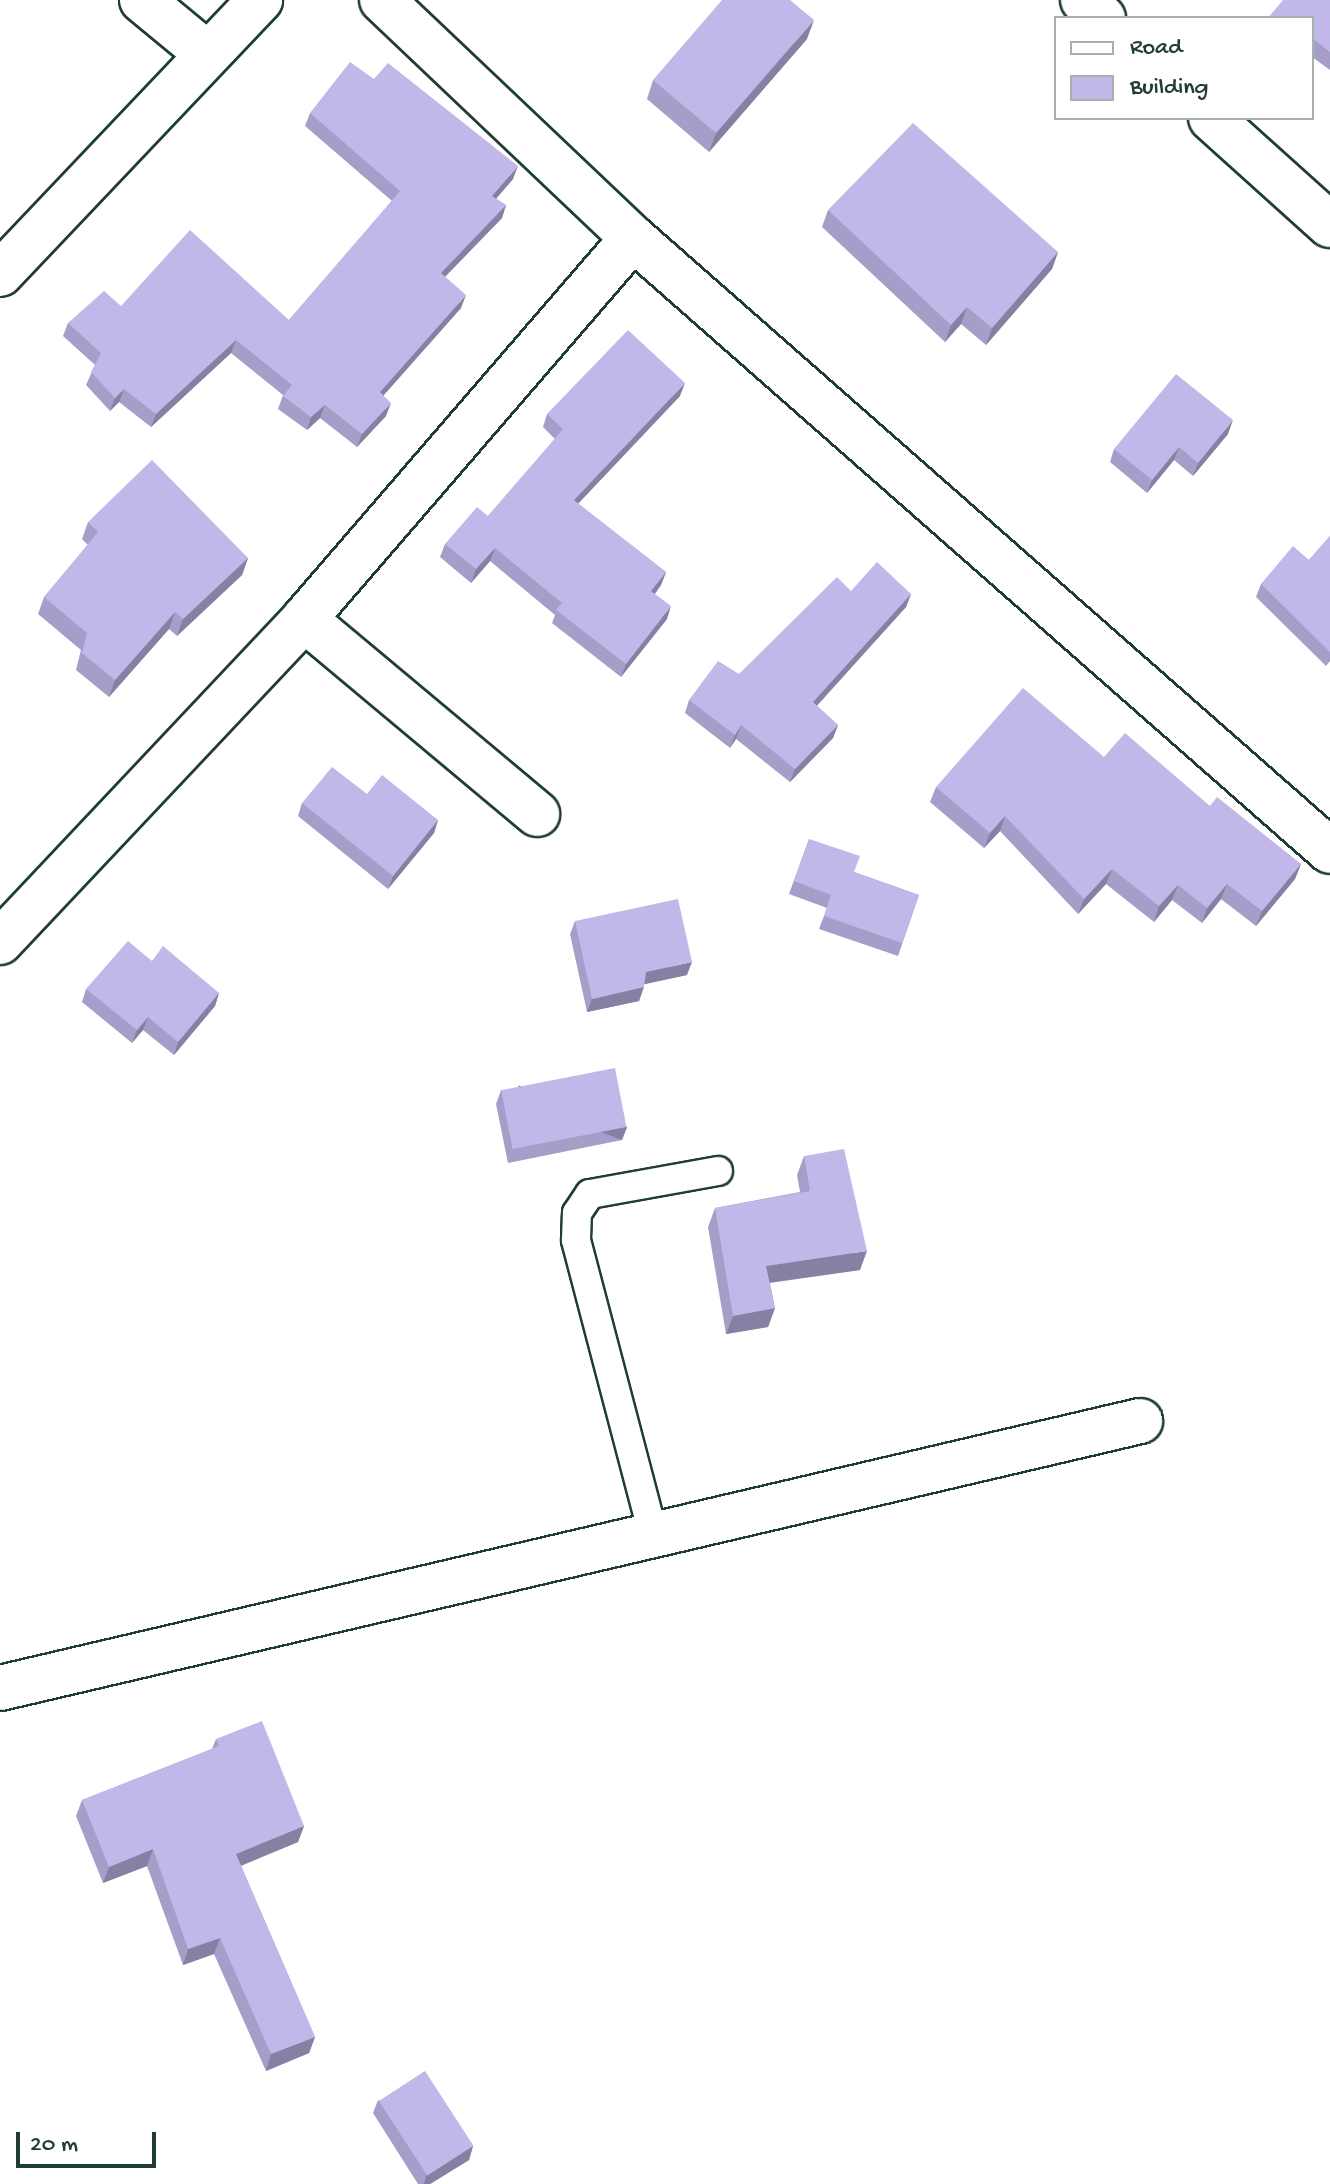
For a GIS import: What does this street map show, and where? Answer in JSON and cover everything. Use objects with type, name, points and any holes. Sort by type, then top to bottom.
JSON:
[{"type":"street","points":[[142,0],[206,53]]},
{"type":"street","points":[[0,274],[206,53],[260,0]]},
{"type":"street","points":[[382,0],[633,238],[1330,851]]},
{"type":"street","points":[[1083,0],[1101,16]]},
{"type":"street","points":[[1213,120],[1330,225]]},
{"type":"street","points":[[0,942],[304,619],[633,238]]},
{"type":"street","points":[[304,619],[537,814]]},
{"type":"street","points":[[0,1688],[652,1530],[1140,1421]]},
{"type":"lane","points":[[652,1530],[576,1240],[577,1213],[590,1194],[718,1171]]},
{"type":"building","points":[[722,0],[790,0],[814,20],[716,133],[653,80]]},
{"type":"building","points":[[1283,0],[1330,0],[1330,52],[1314,40],[1314,16],[1270,16]]},
{"type":"building","points":[[350,62],[374,79],[388,63],[518,166],[492,196],[506,205],[441,273],[466,295],[380,392],[391,403],[362,434],[325,405],[311,417],[283,396],[292,385],[236,340],[156,414],[124,389],[115,398],[91,372],[101,353],[68,323],[104,291],[121,306],[190,230],[289,320],[400,191],[310,113]]},
{"type":"building","points":[[913,123],[1058,252],[992,328],[967,307],[951,325],[828,210]]},
{"type":"building","points":[[628,330],[685,383],[574,500],[666,572],[651,591],[671,606],[626,664],[556,610],[562,603],[495,548],[476,569],[445,544],[477,507],[488,516],[563,429],[547,414]]},
{"type":"building","points":[[1176,374],[1233,420],[1198,463],[1179,447],[1152,480],[1114,449]]},
{"type":"building","points":[[152,460],[248,558],[183,619],[175,612],[115,680],[82,653],[87,633],[44,597],[98,532],[88,522]]},
{"type":"building","points":[[1330,536],[1330,652],[1261,584],[1293,546],[1309,560]]},
{"type":"building","points":[[877,562],[911,594],[813,702],[838,725],[795,769],[741,725],[735,735],[689,700],[718,661],[739,674],[837,577],[851,591]]},
{"type":"building","points":[[1023,688],[1104,757],[1125,733],[1210,806],[1217,797],[1301,864],[1262,911],[1227,884],[1207,908],[1178,885],[1159,906],[1112,869],[1084,899],[1005,816],[990,833],[936,787]]},
{"type":"building","points":[[332,767],[367,794],[382,775],[438,820],[393,876],[302,803]]},
{"type":"building","points":[[809,839],[860,856],[854,872],[919,895],[902,943],[824,916],[831,895],[794,881]]},
{"type":"building","points":[[678,899],[692,962],[646,972],[644,987],[592,999],[575,921]]},
{"type":"building","points":[[128,941],[152,961],[163,946],[219,993],[178,1042],[148,1017],[137,1030],[86,989]]},
{"type":"building","points":[[615,1068],[626,1127],[513,1149],[501,1090]]},
{"type":"building","points":[[844,1149],[867,1251],[766,1266],[775,1308],[733,1316],[715,1208],[810,1191],[804,1156]]},
{"type":"building","points":[[262,1721],[304,1826],[236,1854],[315,2037],[271,2054],[220,1938],[188,1949],[153,1849],[109,1867],[82,1800],[219,1746],[216,1739]]},
{"type":"building","points":[[425,2071],[473,2146],[427,2176],[379,2101]]}]
